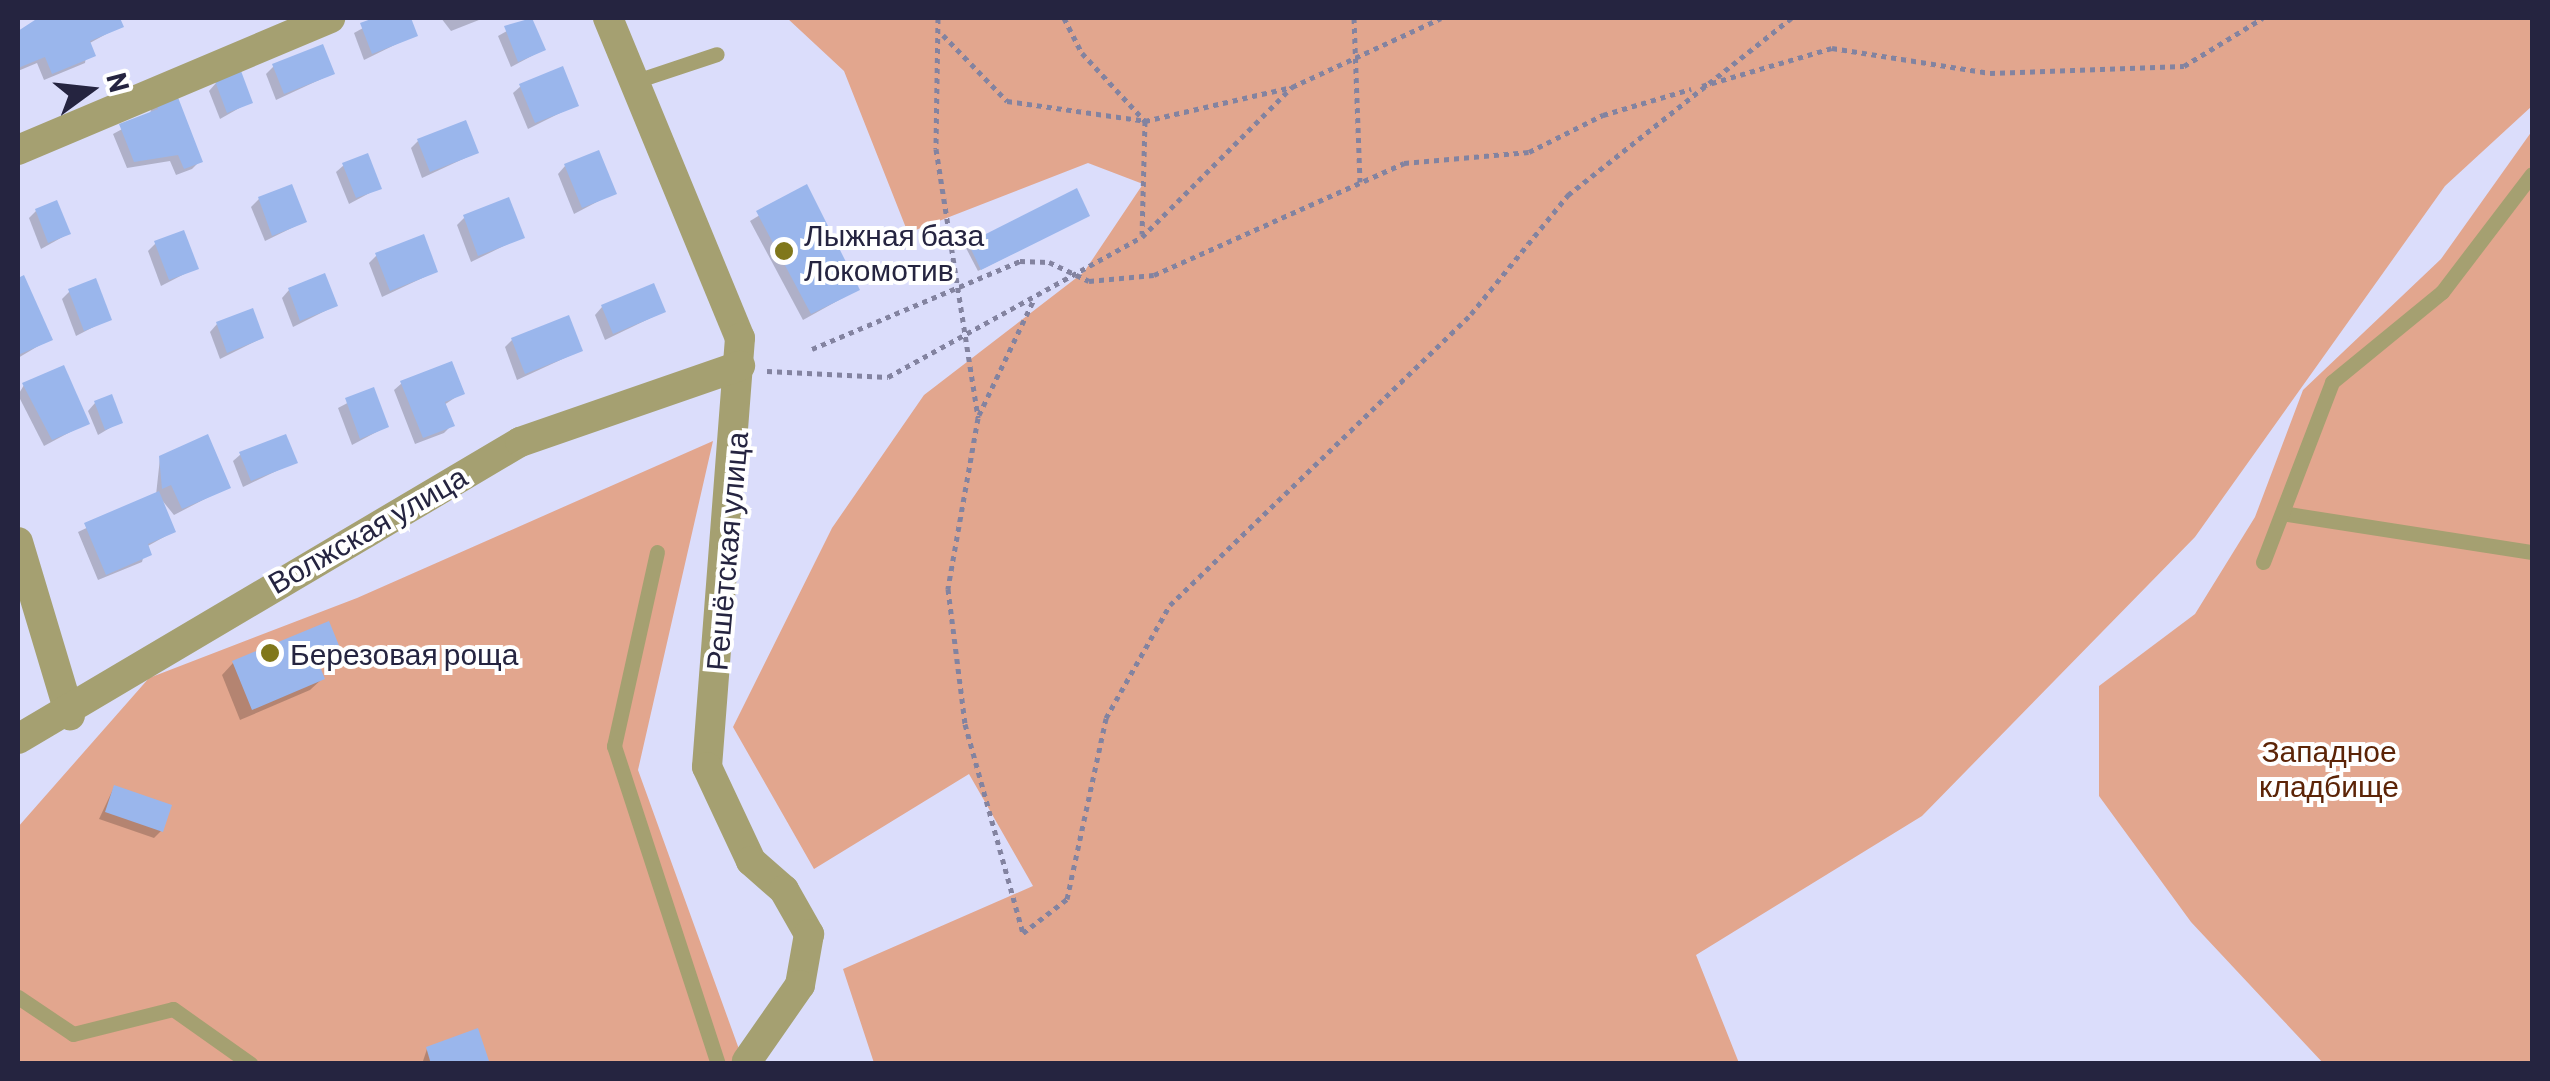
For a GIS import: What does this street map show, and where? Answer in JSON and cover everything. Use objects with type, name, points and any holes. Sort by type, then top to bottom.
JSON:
[{"type":"street","points":[[18,150],[330,18]]},
{"type":"street","name":"Решётская улица","points":[[608,18],[740,338],[707,767],[751,861],[784,890],[809,934],[800,985],[736,1063]]},
{"type":"street","name":"Волжская улица","points":[[18,739],[70,715],[170,644],[520,442],[740,366]]},
{"type":"street","points":[[18,542],[70,715]]},
{"type":"lane","points":[[636,81],[717,54]]},
{"type":"lane","points":[[2263,562],[2288,514],[2332,382],[2442,292],[2532,174]]},
{"type":"lane","points":[[2288,514],[2532,552]]},
{"type":"lane","points":[[657,552],[614,746],[736,1063]]},
{"type":"lane","points":[[18,996],[73,1034],[173,1009],[251,1064]]},
{"type":"path","points":[[938,18],[942,34],[936,149],[978,418]]},
{"type":"path","points":[[1064,18],[1082,54],[1144,121],[1142,237]]},
{"type":"path","points":[[1354,18],[1360,182]]},
{"type":"path","points":[[942,34],[1008,101],[1144,121],[1292,87],[1441,18]]},
{"type":"path","points":[[1036,296],[978,418],[948,589],[965,724],[1024,933],[1067,899],[1106,718],[1170,605],[1470,314],[1568,196],[1698,87],[1791,18]]},
{"type":"path","points":[[812,349],[1020,262],[1075,274],[1154,275],[1404,163],[1529,152],[1604,115],[1832,48],[1990,73],[2184,66],[2263,18]]},
{"type":"path","points":[[740,366],[888,378],[1142,237],[1292,87]]},
{"type":"green space","points":[[787,18],[2532,18],[2532,106],[2445,186],[2195,537],[1922,816],[1696,955],[1739,1063],[874,1063],[843,969],[1033,886],[969,774],[814,869],[733,727],[832,528],[924,395],[1084,272],[1143,184],[1088,163],[908,233],[844,71]]},
{"type":"green space","name":"Западное кладбище","points":[[2532,131],[2532,1063],[2323,1063],[2191,922],[2099,796],[2099,686],[2195,614],[2255,517],[2303,390],[2441,259]]},
{"type":"green space","points":[[713,441],[638,770],[744,1063],[18,1064],[18,827],[149,678],[357,598]]},
{"type":"building","points":[[38,18],[120,18],[124,27],[90,41],[96,56],[52,74],[45,57],[18,68],[18,31]]},
{"type":"building","points":[[374,18],[411,18],[418,36],[372,54],[360,23]]},
{"type":"building","points":[[532,18],[546,50],[518,62],[504,26]]},
{"type":"building","points":[[323,44],[335,74],[284,94],[272,64]]},
{"type":"building","points":[[563,66],[579,106],[535,123],[519,84]]},
{"type":"building","points":[[241,71],[253,103],[227,113],[215,81]]},
{"type":"building","points":[[174,87],[203,162],[184,169],[178,155],[134,162],[119,124],[158,109],[153,95]]},
{"type":"building","points":[[466,120],[479,153],[430,172],[417,139]]},
{"type":"building","points":[[599,150],[617,194],[582,208],[564,164]]},
{"type":"building","points":[[368,153],[382,189],[356,198],[342,163]]},
{"type":"building","points":[[292,184],[307,222],[272,236],[258,197]]},
{"type":"building","points":[[807,184],[860,290],[811,314],[756,211]]},
{"type":"building","points":[[1077,188],[1090,216],[981,270],[968,243]]},
{"type":"building","points":[[509,197],[525,238],[478,256],[463,215]]},
{"type":"building","points":[[57,200],[71,234],[48,243],[35,209]]},
{"type":"building","points":[[184,230],[199,269],[169,280],[154,241]]},
{"type":"building","points":[[424,234],[438,272],[390,291],[375,253]]},
{"type":"building","points":[[325,273],[338,306],[300,321],[288,288]]},
{"type":"building","points":[[24,275],[53,340],[18,355],[18,278]]},
{"type":"building","points":[[96,278],[112,320],[84,331],[68,289]]},
{"type":"building","points":[[654,283],[666,312],[613,334],[601,305]]},
{"type":"building","points":[[253,308],[264,338],[227,353],[216,322]]},
{"type":"building","points":[[569,315],[583,351],[525,374],[511,338]]},
{"type":"building","points":[[452,361],[465,394],[445,402],[455,426],[423,438],[400,381]]},
{"type":"building","points":[[64,365],[90,424],[52,440],[22,383]]},
{"type":"building","points":[[374,387],[389,427],[360,439],[345,398]]},
{"type":"building","points":[[112,394],[123,423],[105,430],[94,401]]},
{"type":"building","points":[[208,434],[231,488],[182,509],[171,485],[162,489],[159,456]]},
{"type":"building","points":[[286,434],[298,463],[251,481],[239,452]]},
{"type":"building","points":[[159,491],[176,532],[148,544],[152,555],[106,575],[84,523]]},
{"type":"building","points":[[329,621],[340,648],[316,657],[325,679],[252,710],[232,661]]},
{"type":"building","points":[[114,785],[172,805],[163,832],[105,812]]},
{"type":"building","points":[[478,1028],[490,1064],[431,1064],[426,1047]]},
{"type":"place","name":"Лыжная база Локомотив","points":[[784,251]]},
{"type":"place","name":"Березовая роща","points":[[270,653]]}]
